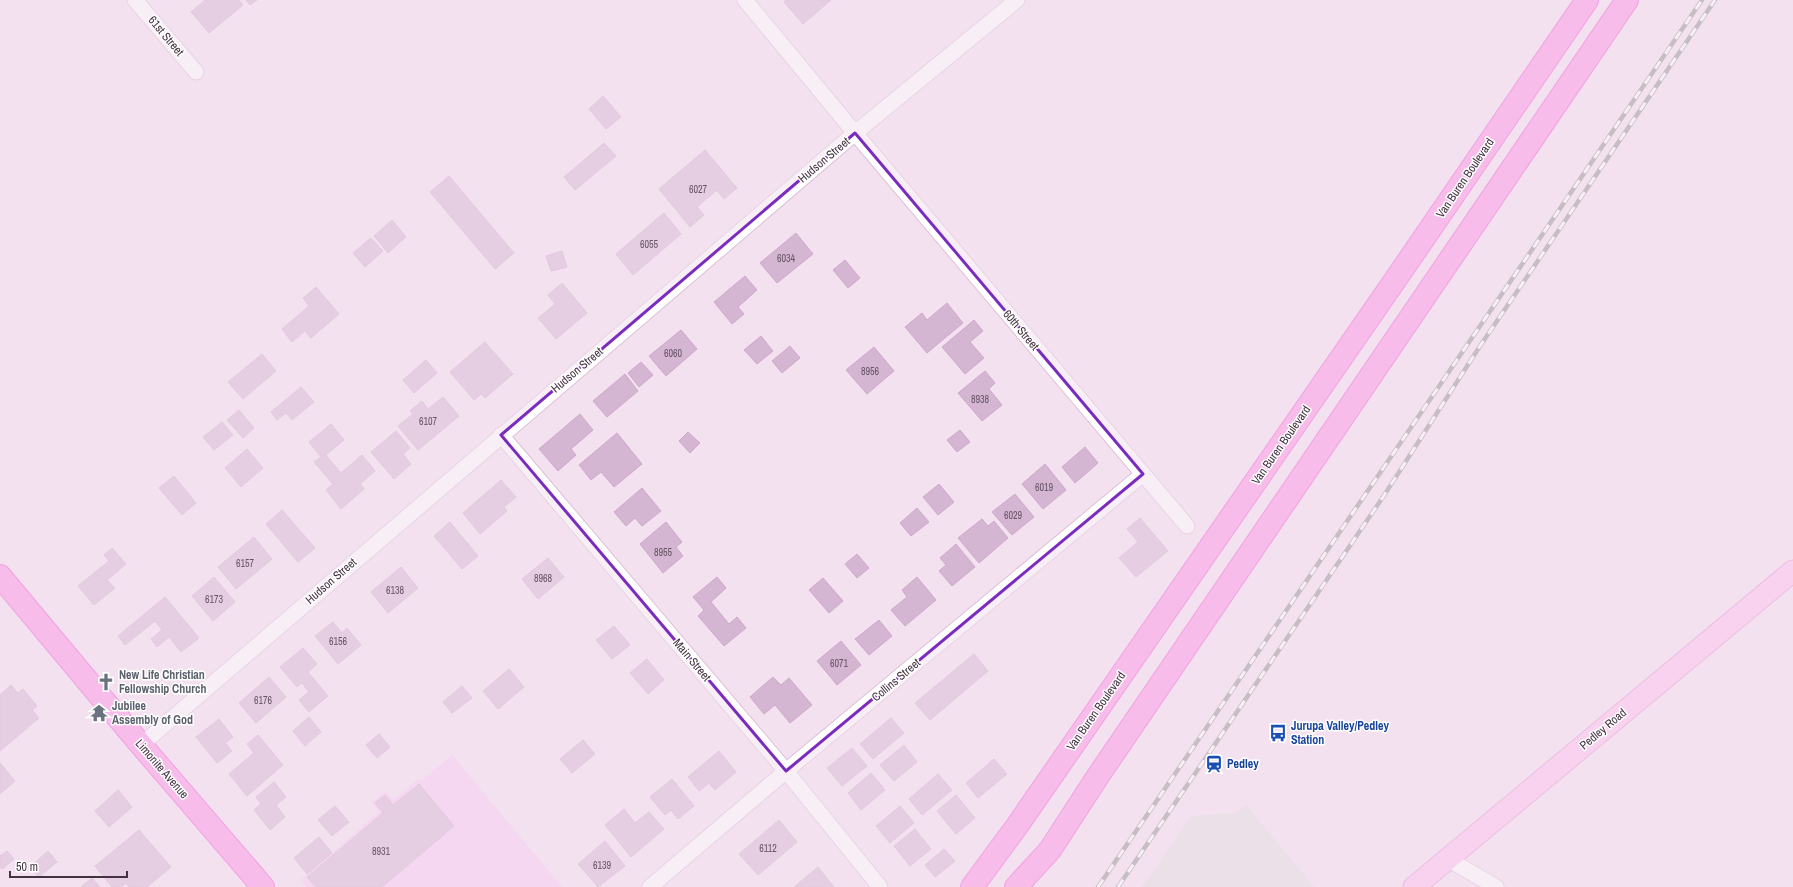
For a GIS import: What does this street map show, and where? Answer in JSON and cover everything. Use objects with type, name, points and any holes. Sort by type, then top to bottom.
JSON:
[{"type":"main road","name":"Van Buren Boulevard","points":[[972,887],[1017,826],[1396,279],[1587,0]]},
{"type":"main road","points":[[1032,887],[1050,850],[1111,757],[1627,0]]},
{"type":"main road","name":"Limonite Avenue","points":[[0,576],[141,745],[264,887]]},
{"type":"main road","points":[[1016,887],[1050,850]]},
{"type":"street","name":"60th Street","points":[[745,0],[855,133],[1187,526]]},
{"type":"street","name":"Hudson Street","points":[[141,745],[855,133],[1017,0]]},
{"type":"street","name":"61st Street","points":[[139,1],[196,72]]},
{"type":"street","name":"Main Street","points":[[501,435],[786,771],[880,887]]},
{"type":"street","name":"Collins Street","points":[[650,887],[786,771],[1143,474]]},
{"type":"street","name":"Pedley Road","points":[[1414,887],[1793,571]]},
{"type":"street","points":[[1448,859],[1496,887]]},
{"type":"highlighted area","points":[[855,133],[1143,474],[786,771],[501,435]]},
{"type":"shaded area","points":[[452,755],[562,887],[306,887],[301,880],[379,812],[372,803],[385,791],[393,800],[418,779],[421,781]]},
{"type":"shaded area","points":[[1246,805],[1314,887],[1142,887],[1191,816],[1235,813]]},
{"type":"building","points":[[205,0],[239,0],[243,5],[209,33],[191,12]]},
{"type":"building","points":[[246,0],[257,0],[250,5]]},
{"type":"building","points":[[786,0],[831,0],[803,24],[784,2]]},
{"type":"building","points":[[603,96],[621,117],[606,129],[589,109]]},
{"type":"building","points":[[604,143],[616,156],[575,190],[564,177]]},
{"type":"building","points":[[705,150],[737,188],[724,199],[717,190],[697,207],[704,215],[690,227],[659,189]]},
{"type":"building","points":[[449,176],[514,253],[495,269],[430,192]]},
{"type":"building","points":[[664,213],[681,234],[633,275],[616,254]]},
{"type":"building","points":[[392,220],[406,237],[388,253],[374,236]]},
{"type":"building","points":[[796,233],[813,254],[777,283],[760,263]]},
{"type":"building","points":[[371,238],[383,251],[365,267],[353,253]]},
{"type":"building","points":[[562,251],[567,267],[551,271],[546,256]]},
{"type":"building","points":[[845,260],[860,278],[848,288],[833,270]]},
{"type":"building","points":[[745,276],[757,290],[738,307],[744,314],[732,324],[714,302]]},
{"type":"building","points":[[562,283],[587,313],[556,339],[538,318],[555,304],[548,295]]},
{"type":"building","points":[[316,287],[339,314],[311,338],[305,331],[292,342],[282,329],[309,306],[303,298]]},
{"type":"building","points":[[947,303],[963,323],[927,353],[905,327],[922,313],[927,320]]},
{"type":"building","points":[[974,320],[983,331],[970,342],[984,358],[965,374],[942,347]]},
{"type":"building","points":[[681,330],[697,349],[666,376],[649,356]]},
{"type":"building","points":[[761,336],[773,351],[757,364],[744,350]]},
{"type":"building","points":[[485,342],[513,374],[485,398],[481,394],[474,400],[450,372]]},
{"type":"building","points":[[790,346],[800,358],[782,373],[772,361]]},
{"type":"building","points":[[874,347],[894,371],[867,394],[846,370]]},
{"type":"building","points":[[262,354],[276,371],[243,399],[228,382]]},
{"type":"building","points":[[426,360],[437,373],[414,393],[403,380]]},
{"type":"building","points":[[641,362],[653,375],[639,387],[628,373]]},
{"type":"building","points":[[985,371],[995,383],[989,389],[1002,405],[982,421],[958,393]]},
{"type":"building","points":[[625,374],[638,391],[607,417],[593,401]]},
{"type":"building","points":[[301,387],[314,402],[292,420],[286,413],[277,420],[271,412]]},
{"type":"building","points":[[443,397],[459,416],[418,450],[398,426],[413,414],[410,411],[422,401],[428,409]]},
{"type":"building","points":[[239,410],[254,428],[243,438],[227,420]]},
{"type":"building","points":[[580,414],[593,430],[571,449],[576,455],[558,471],[539,449]]},
{"type":"building","points":[[222,422],[233,435],[214,450],[203,437]]},
{"type":"building","points":[[331,424],[344,440],[326,455],[341,473],[362,455],[375,471],[360,484],[364,489],[341,509],[326,490],[333,484],[314,462],[321,457],[309,442]]},
{"type":"building","points":[[960,430],[970,442],[957,452],[947,440]]},
{"type":"building","points":[[396,431],[410,448],[403,454],[411,464],[394,479],[371,452]]},
{"type":"building","points":[[688,432],[700,443],[690,453],[679,441]]},
{"type":"building","points":[[617,433],[642,464],[614,487],[601,472],[591,480],[579,465]]},
{"type":"building","points":[[1085,447],[1098,463],[1075,483],[1062,467]]},
{"type":"building","points":[[247,449],[263,468],[241,487],[225,468]]},
{"type":"building","points":[[1045,464],[1066,490],[1043,509],[1022,484]]},
{"type":"building","points":[[174,476],[196,503],[182,515],[159,488]]},
{"type":"building","points":[[501,480],[516,497],[504,507],[507,511],[480,534],[463,513]]},
{"type":"building","points":[[939,484],[954,502],[938,515],[923,497]]},
{"type":"building","points":[[642,488],[661,511],[642,526],[635,518],[626,526],[614,512]]},
{"type":"building","points":[[1015,494],[1034,517],[1012,535],[992,512]]},
{"type":"building","points":[[917,508],[929,522],[911,536],[900,523]]},
{"type":"building","points":[[282,510],[315,548],[298,562],[266,524]]},
{"type":"building","points":[[1140,518],[1168,551],[1136,577],[1119,558],[1138,542],[1127,529]]},
{"type":"building","points":[[982,519],[988,526],[994,521],[1008,538],[979,563],[958,538]]},
{"type":"building","points":[[450,522],[478,556],[462,569],[434,536]]},
{"type":"building","points":[[666,522],[682,542],[676,547],[683,556],[663,573],[640,544]]},
{"type":"building","points":[[254,537],[272,559],[236,589],[218,567]]},
{"type":"building","points":[[956,544],[975,567],[952,586],[939,571],[946,565],[940,558]]},
{"type":"building","points":[[112,548],[126,564],[107,580],[115,588],[94,605],[78,586],[109,561],[104,555]]},
{"type":"building","points":[[857,554],[869,568],[857,578],[845,564]]},
{"type":"building","points":[[548,558],[564,577],[538,599],[522,579]]},
{"type":"building","points":[[401,567],[418,588],[388,613],[371,592]]},
{"type":"building","points":[[214,577],[235,602],[213,621],[192,596]]},
{"type":"building","points":[[717,577],[726,588],[711,602],[729,624],[737,617],[746,628],[724,646],[698,616],[704,610],[693,597]]},
{"type":"building","points":[[917,577],[936,600],[905,626],[891,610],[907,597],[902,590]]},
{"type":"building","points":[[823,578],[843,601],[829,613],[809,590]]},
{"type":"building","points":[[165,597],[199,638],[181,652],[169,637],[157,647],[151,639],[162,630],[155,621],[125,645],[118,636]]},
{"type":"building","points":[[879,620],[892,636],[869,655],[855,639]]},
{"type":"building","points":[[333,622],[342,633],[347,628],[361,645],[338,664],[315,636]]},
{"type":"building","points":[[614,626],[630,645],[612,659],[596,640]]},
{"type":"building","points":[[841,641],[861,665],[837,685],[817,661]]},
{"type":"building","points":[[303,648],[317,664],[308,672],[328,696],[309,712],[299,700],[309,692],[302,683],[297,687],[280,667]]},
{"type":"building","points":[[974,654],[988,671],[930,720],[915,703]]},
{"type":"building","points":[[647,659],[664,680],[648,694],[630,673]]},
{"type":"building","points":[[509,669],[524,687],[498,709],[483,691]]},
{"type":"building","points":[[269,677],[286,697],[256,723],[239,703]]},
{"type":"building","points":[[773,677],[781,685],[789,678],[812,705],[790,723],[775,705],[764,714],[750,697]]},
{"type":"building","points":[[11,685],[18,693],[23,689],[37,706],[32,710],[39,718],[0,751],[0,695]]},
{"type":"building","points":[[462,686],[472,698],[452,713],[443,702]]},
{"type":"building","points":[[309,717],[321,732],[305,746],[293,731]]},
{"type":"building","points":[[891,718],[904,733],[873,759],[860,744]]},
{"type":"building","points":[[219,719],[233,737],[225,743],[232,751],[217,763],[196,737]]},
{"type":"building","points":[[379,734],[390,747],[377,758],[366,745]]},
{"type":"building","points":[[258,735],[283,765],[247,796],[229,774],[254,753],[247,744]]},
{"type":"building","points":[[583,740],[595,754],[572,773],[560,759]]},
{"type":"building","points":[[904,745],[917,762],[894,781],[880,765]]},
{"type":"building","points":[[852,748],[867,766],[842,786],[827,768]]},
{"type":"building","points":[[719,751],[736,772],[715,790],[709,783],[699,791],[688,777]]},
{"type":"building","points":[[994,759],[1007,774],[978,798],[966,783]]},
{"type":"building","points":[[0,763],[15,781],[0,794]]},
{"type":"building","points":[[871,773],[885,790],[861,810],[848,793]]},
{"type":"building","points":[[938,774],[952,790],[922,815],[909,799]]},
{"type":"building","points":[[672,779],[694,806],[678,819],[671,810],[665,815],[650,797]]},
{"type":"building","points":[[274,782],[286,797],[276,805],[285,817],[270,830],[254,810],[261,804],[256,797]]},
{"type":"building","points":[[419,784],[454,826],[382,887],[316,887],[307,877],[383,813],[375,803],[385,795],[393,805]]},
{"type":"building","points":[[118,790],[132,807],[109,827],[95,811]]},
{"type":"building","points":[[956,795],[975,818],[956,834],[937,811]]},
{"type":"building","points":[[335,806],[349,822],[332,836],[318,820]]},
{"type":"building","points":[[900,806],[914,823],[890,843],[876,826]]},
{"type":"building","points":[[624,809],[635,823],[649,812],[664,829],[631,857],[605,825]]},
{"type":"building","points":[[779,820],[797,842],[758,875],[739,854]]},
{"type":"building","points":[[915,829],[931,849],[910,866],[894,846]]},
{"type":"building","points":[[139,830],[171,867],[147,887],[129,887],[126,883],[121,887],[112,887],[95,866]]},
{"type":"building","points":[[319,837],[332,853],[307,874],[294,858]]},
{"type":"building","points":[[605,841],[625,866],[598,887],[578,864]]},
{"type":"building","points":[[944,849],[955,861],[935,877],[925,865]]},
{"type":"building","points":[[7,851],[14,859],[2,869],[0,867],[0,856]]},
{"type":"building","points":[[48,851],[57,862],[39,877],[30,867]]},
{"type":"building","points":[[818,867],[834,887],[794,887]]},
{"type":"building","points":[[92,878],[100,887],[81,887]]},
{"type":"railway","points":[[1098,887],[1702,0]]},
{"type":"railway","points":[[1118,887],[1383,497],[1480,346],[1715,0]]},
{"type":"place","name":"New Life Christian Fellowship Church","points":[[106,682]]},
{"type":"place","name":"Jubilee Assembly of God","points":[[99,713]]},
{"type":"place","name":"Jurupa Valley/Pedley Station","points":[[1278,733]]},
{"type":"place","name":"Pedley","points":[[1214,764]]}]
